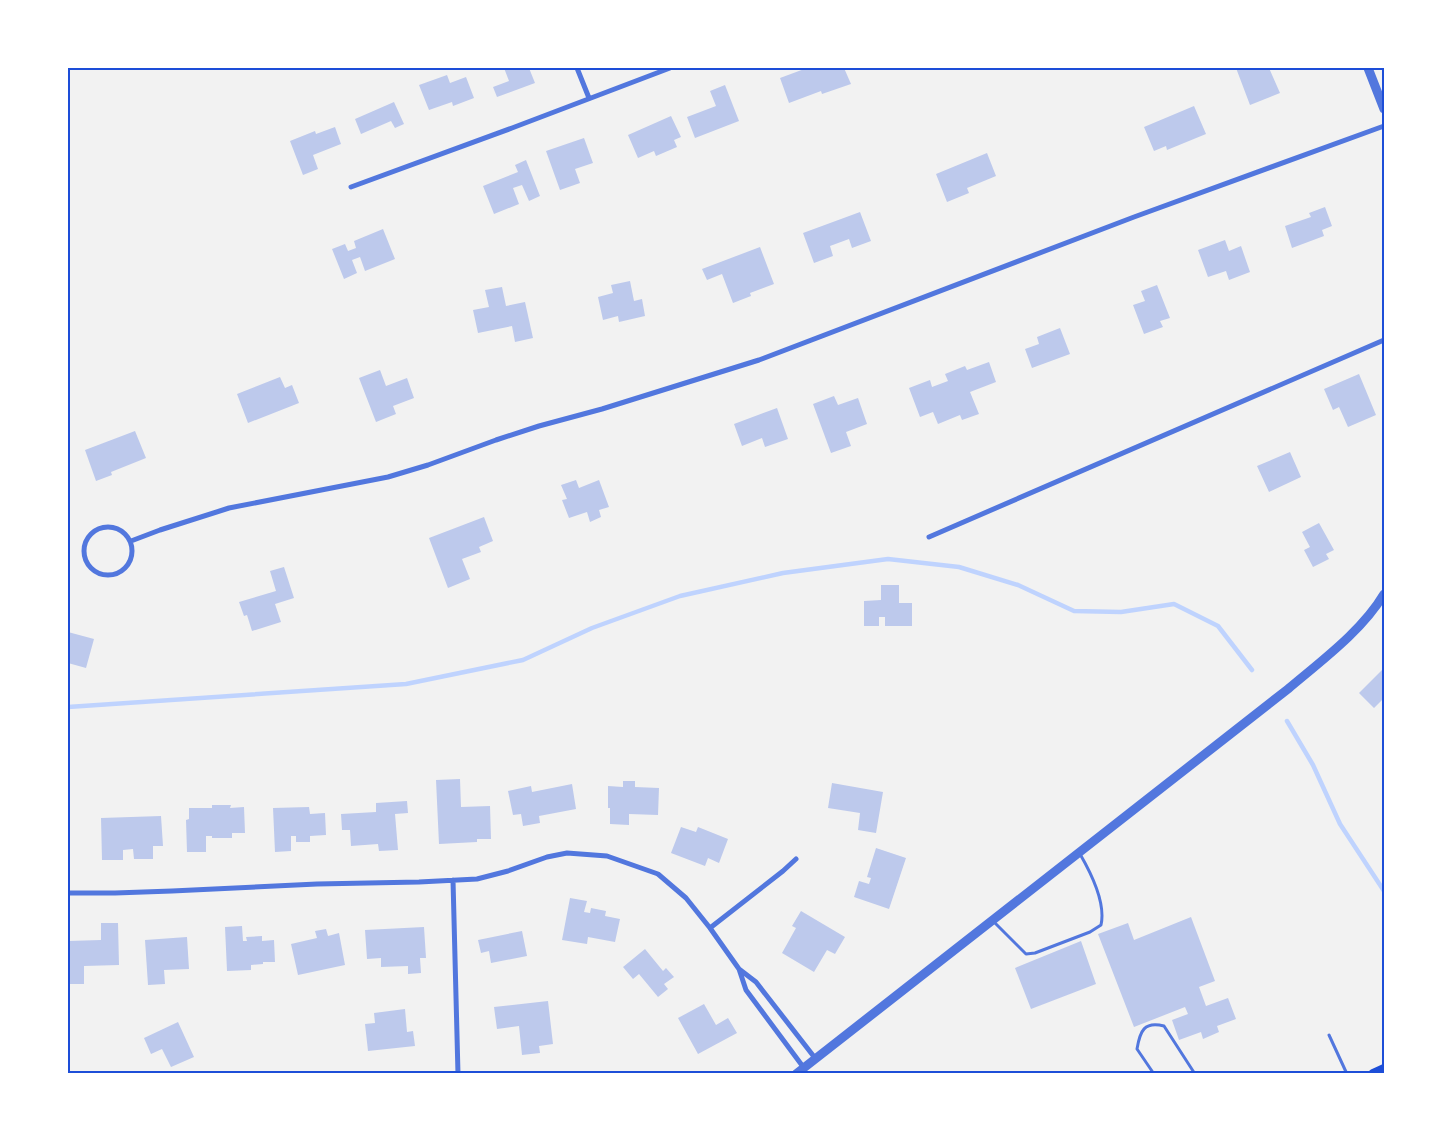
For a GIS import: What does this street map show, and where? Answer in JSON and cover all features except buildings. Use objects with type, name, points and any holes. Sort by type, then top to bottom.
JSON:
[{"type":"main road","points":[[1373,1074],[1384,1069]]},
{"type":"street","points":[[577,68],[589,98]]},
{"type":"street","points":[[351,187],[670,68]]},
{"type":"street","points":[[1368,68],[1384,109]]},
{"type":"street","points":[[131,541],[229,508],[388,477],[539,426],[602,409],[759,360],[1134,217],[1384,126]]},
{"type":"street","points":[[929,537],[1384,340]]},
{"type":"street","points":[[105,526],[113,526],[120,529],[127,534],[131,541],[132,557],[123,570],[115,574],[100,574],[93,570],[84,556],[86,540],[90,533],[105,526]]},
{"type":"street","points":[[68,893],[144,892],[477,879],[508,871],[547,857],[567,853],[606,856],[658,874],[686,898],[739,969],[746,990],[800,1071],[1288,689],[1358,626],[1384,594]]},
{"type":"street","points":[[710,928],[796,859]]},
{"type":"street","points":[[453,880],[458,1074]]},
{"type":"street","points":[[739,969],[756,982],[815,1058]]},
{"type":"lane","points":[[992,920],[1026,954],[1035,953],[1101,926],[1102,918],[1097,892],[1079,853]]},
{"type":"lane","points":[[1154,1074],[1137,1049],[1139,1036],[1144,1028],[1155,1024],[1164,1026],[1195,1074]]},
{"type":"lane","points":[[1329,1035],[1347,1074]]},
{"type":"waterway","points":[[68,707],[406,684],[523,660],[592,628],[680,596],[783,573],[888,559],[959,567],[1018,585],[1074,611],[1121,612],[1174,604],[1218,626],[1252,670]]},
{"type":"waterway","points":[[1287,721],[1313,765],[1340,824],[1384,891]]}]
